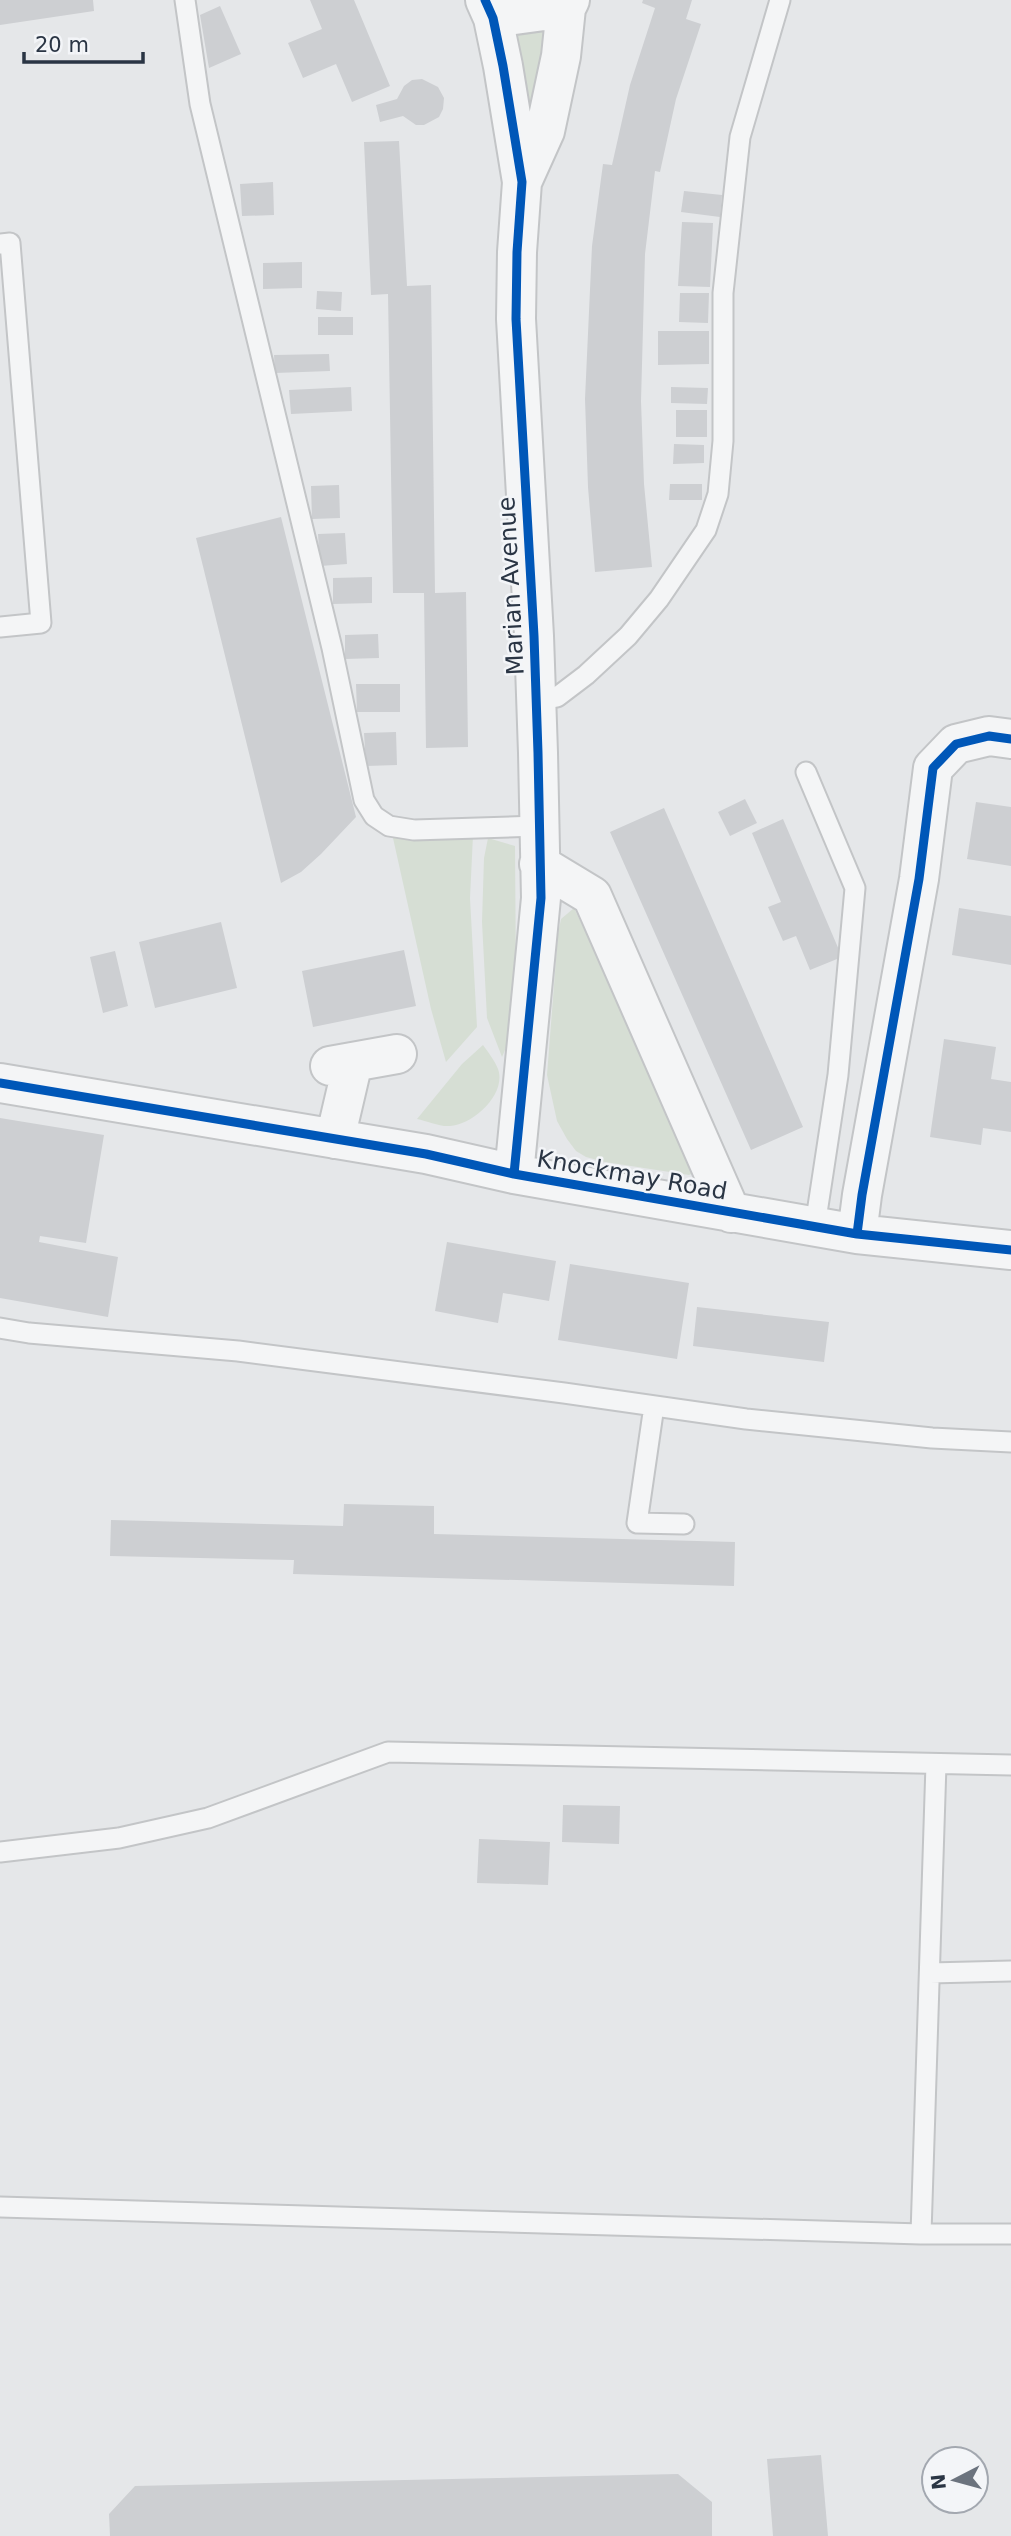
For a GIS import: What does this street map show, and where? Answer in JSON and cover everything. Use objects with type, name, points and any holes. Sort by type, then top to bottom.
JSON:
[{"type":"street","points":[[489,9],[568,4],[561,56],[545,131],[522,182]]},
{"type":"street","name":"Marian Avenue","points":[[489,9],[503,66],[522,182],[516,319],[536,701],[540,864],[540,911],[514,1174]]},
{"type":"street","points":[[857,1234],[919,879],[933,768],[956,744],[989,736],[1011,739]]},
{"type":"street","points":[[540,864],[592,896],[732,1213]]},
{"type":"street","points":[[335,1139],[342,1064],[397,1054]]},
{"type":"street","name":"Knockmay Road","points":[[0,1083],[426,1154],[514,1174],[857,1234],[1011,1250]]},
{"type":"lane","points":[[185,0],[200,104],[332,648],[364,800],[374,816],[389,826],[414,830],[538,826]]},
{"type":"lane","points":[[536,701],[557,697],[586,675],[628,636],[659,599],[706,530],[718,494],[723,441],[723,293],[740,137],[780,0]]},
{"type":"lane","points":[[0,244],[10,243],[41,623],[0,627]]},
{"type":"lane","points":[[806,772],[855,888],[838,1075],[815,1226]]},
{"type":"lane","points":[[0,1328],[238,1352],[746,1419],[919,1437],[1011,1442]]},
{"type":"lane","points":[[654,1406],[638,1523],[684,1524]]},
{"type":"lane","points":[[0,1852],[119,1838],[208,1818],[388,1752],[1011,1765]]},
{"type":"lane","points":[[921,2235],[936,1764]]},
{"type":"lane","points":[[930,1973],[1011,1972]]},
{"type":"lane","points":[[0,2207],[921,2235],[1011,2234]]},
{"type":"shaded area","points":[[532,25],[552,30],[537,112],[529,110],[516,34]]},
{"type":"shaded area","points":[[473,835],[470,898],[477,1027],[446,1062],[431,1009],[393,838]]},
{"type":"shaded area","points":[[488,838],[515,846],[516,982],[512,1034],[502,1057],[487,1018],[482,922],[484,858]]},
{"type":"shaded area","points":[[574,908],[696,1162],[696,1172],[689,1175],[586,1157],[576,1151],[557,1121],[547,1075],[558,934],[561,919]]},
{"type":"shaded area","points":[[483,1045],[497,1066],[499,1079],[498,1088],[486,1106],[468,1120],[450,1126],[417,1119],[462,1064]]},
{"type":"building","points":[[0,0],[93,0],[94,11],[0,25]]},
{"type":"building","points":[[310,0],[354,0],[390,86],[352,102],[336,64],[303,78],[288,43],[322,29]]},
{"type":"building","points":[[643,0],[692,0],[686,19],[701,24],[676,99],[660,172],[655,171],[645,254],[641,401],[644,484],[652,567],[595,572],[585,399],[592,246],[603,164],[612,165],[630,85],[655,8],[642,3]]},
{"type":"building","points":[[220,6],[241,54],[209,68],[200,15]]},
{"type":"building","points":[[422,79],[438,87],[444,98],[439,117],[424,125],[416,125],[403,116],[380,122],[376,105],[397,99],[404,86],[412,80]]},
{"type":"building","points":[[399,141],[407,286],[431,285],[435,593],[466,592],[468,747],[426,748],[424,593],[393,593],[388,294],[371,295],[364,142]]},
{"type":"building","points":[[273,182],[274,215],[242,216],[240,184]]},
{"type":"building","points":[[684,191],[722,195],[720,217],[681,212]]},
{"type":"building","points":[[682,222],[713,223],[710,287],[678,286]]},
{"type":"building","points":[[302,262],[302,288],[263,289],[263,263]]},
{"type":"building","points":[[317,291],[342,292],[341,311],[316,309]]},
{"type":"building","points":[[680,293],[709,293],[708,323],[679,322]]},
{"type":"building","points":[[318,317],[353,317],[353,335],[318,335]]},
{"type":"building","points":[[658,331],[709,331],[709,364],[658,365]]},
{"type":"building","points":[[329,354],[330,371],[275,373],[274,355]]},
{"type":"building","points":[[351,387],[352,411],[291,414],[289,390]]},
{"type":"building","points":[[671,387],[708,388],[707,404],[671,403]]},
{"type":"building","points":[[676,410],[707,410],[707,437],[676,437]]},
{"type":"building","points":[[674,444],[704,445],[704,463],[673,464]]},
{"type":"building","points":[[670,484],[702,484],[702,500],[669,500]]},
{"type":"building","points":[[339,485],[340,518],[312,519],[311,486]]},
{"type":"building","points":[[281,517],[356,817],[301,872],[281,883],[196,538]]},
{"type":"building","points":[[345,533],[347,564],[320,566],[318,534]]},
{"type":"building","points":[[372,577],[372,603],[333,604],[333,578]]},
{"type":"building","points":[[378,634],[379,658],[345,659],[345,635]]},
{"type":"building","points":[[356,684],[400,684],[400,712],[357,712]]},
{"type":"building","points":[[396,732],[397,765],[366,766],[364,733]]},
{"type":"building","points":[[745,799],[757,823],[730,836],[718,812]]},
{"type":"building","points":[[976,802],[1011,807],[1011,866],[967,859]]},
{"type":"building","points":[[664,808],[803,1127],[751,1150],[610,832]]},
{"type":"building","points":[[783,819],[842,957],[810,970],[796,936],[783,941],[768,907],[781,902],[752,833]]},
{"type":"building","points":[[959,908],[1011,916],[1011,965],[952,955]]},
{"type":"building","points":[[221,922],[237,988],[155,1008],[139,942]]},
{"type":"building","points":[[404,950],[416,1006],[313,1027],[302,971]]},
{"type":"building","points":[[115,951],[128,1006],[103,1013],[90,957]]},
{"type":"building","points":[[944,1039],[996,1047],[991,1079],[1011,1082],[1011,1132],[983,1128],[981,1145],[930,1137]]},
{"type":"building","points":[[0,1118],[104,1135],[86,1243],[40,1236],[39,1242],[118,1257],[108,1317],[0,1298]]},
{"type":"building","points":[[447,1242],[556,1261],[549,1301],[503,1293],[498,1323],[435,1311]]},
{"type":"building","points":[[570,1264],[689,1283],[677,1359],[558,1340]]},
{"type":"building","points":[[697,1307],[829,1322],[824,1362],[693,1346]]},
{"type":"building","points":[[344,1504],[434,1506],[434,1534],[735,1542],[734,1586],[293,1574],[294,1560],[110,1556],[111,1520],[343,1526]]},
{"type":"building","points":[[563,1805],[620,1806],[619,1844],[562,1842]]},
{"type":"building","points":[[479,1839],[550,1842],[548,1885],[477,1883]]},
{"type":"building","points":[[821,2455],[828,2536],[773,2536],[767,2459]]},
{"type":"building","points":[[678,2474],[712,2502],[712,2536],[110,2536],[109,2514],[135,2486]]},
{"type":"cycle path","points":[[485,0],[493,18],[503,66],[522,182],[516,319],[538,753],[541,898],[514,1174]]},
{"type":"cycle path","points":[[857,1234],[919,879],[933,768],[956,744],[989,736],[1011,739]]},
{"type":"cycle path","points":[[0,1083],[426,1154],[514,1174],[857,1234],[1011,1250]]}]
